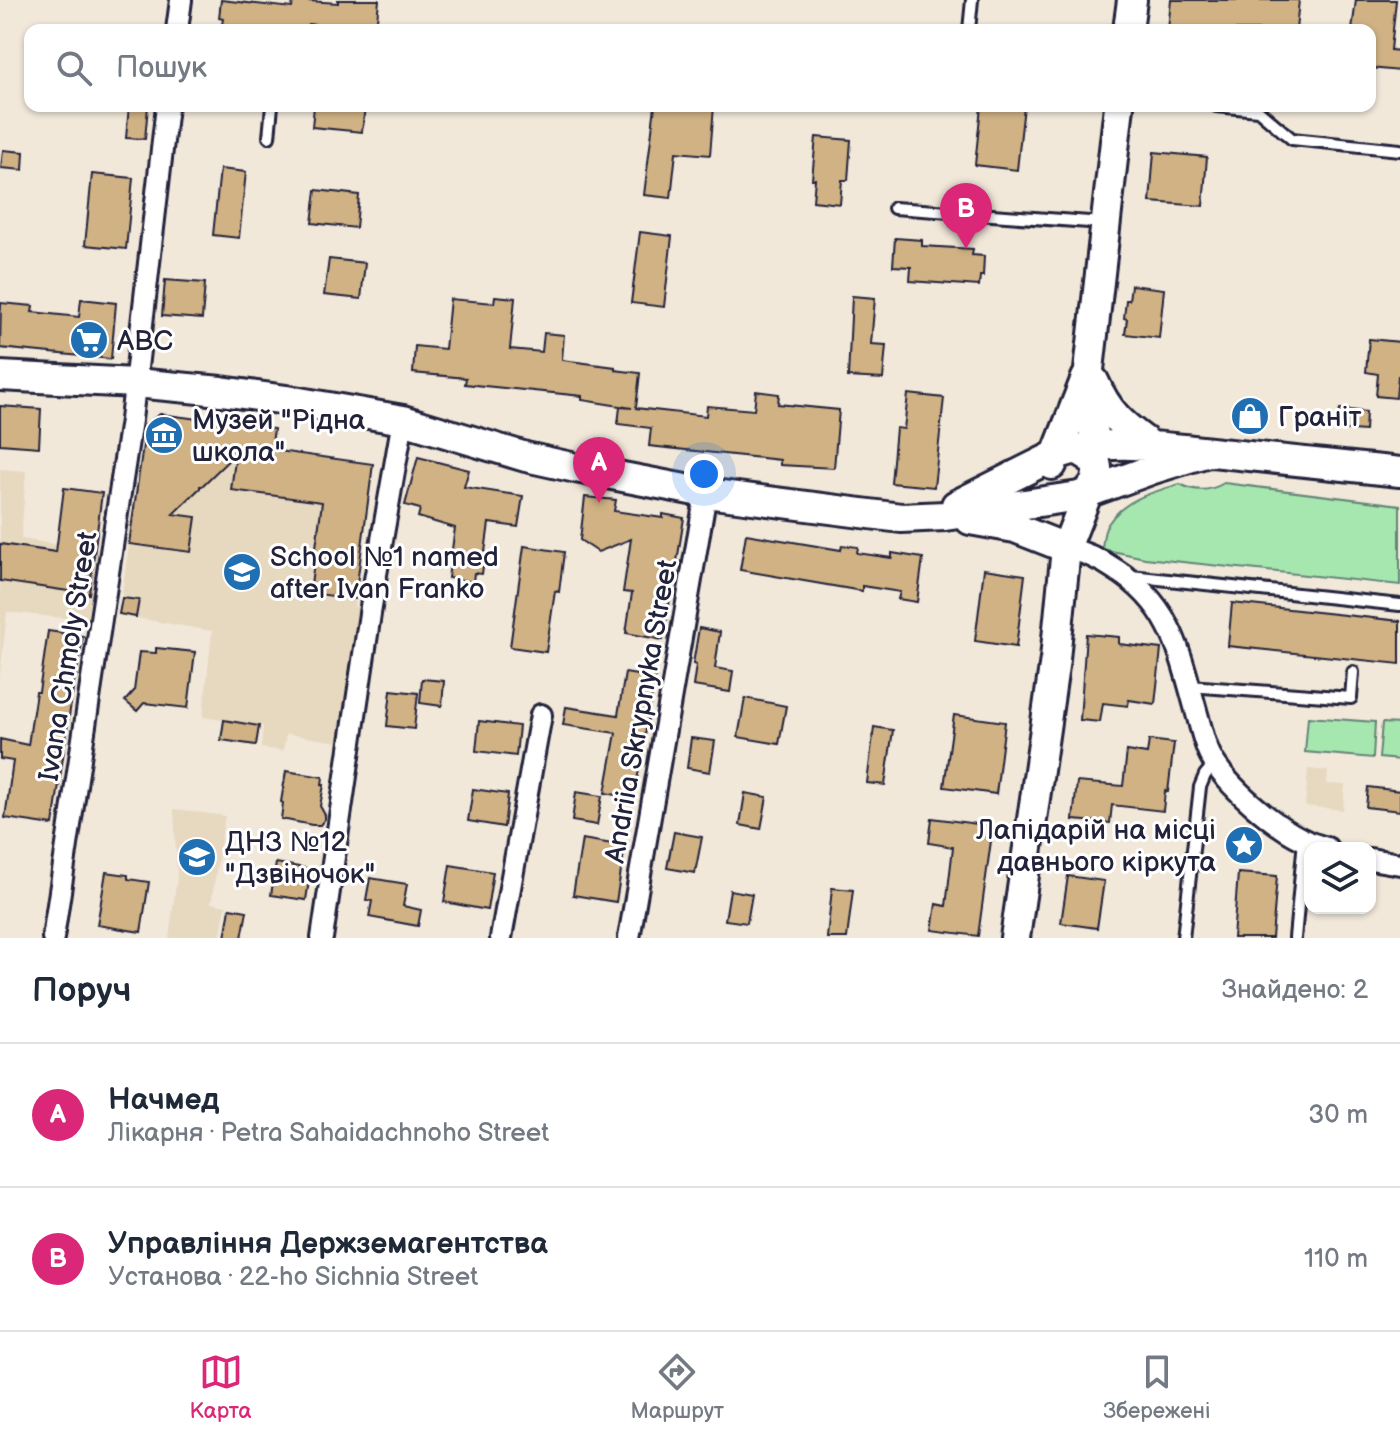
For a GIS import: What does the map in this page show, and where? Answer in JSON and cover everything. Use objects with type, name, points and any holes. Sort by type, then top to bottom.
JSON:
[{"type":"main road","points":[[1129,24],[1132,0]]},
{"type":"main road","points":[[1015,938],[1055,659],[1070,470],[1089,370],[1118,112]]},
{"type":"main road","points":[[1089,370],[1109,411],[1150,445]]},
{"type":"main road","points":[[1070,470],[1089,370]]},
{"type":"main road","points":[[0,376],[135,383],[294,401],[403,420],[526,457],[706,493],[901,518],[933,517],[1015,528],[1066,548]]},
{"type":"main road","points":[[933,517],[976,497],[1150,445],[1400,472]]},
{"type":"main road","points":[[933,517],[1070,470],[1153,469],[1208,452]]},
{"type":"street","points":[[178,24],[181,0]]},
{"type":"street","name":"Ivana Chmoly Street","points":[[53,938],[135,383],[166,112]]},
{"type":"street","points":[[322,938],[375,580],[403,420]]},
{"type":"street","name":"Andriia Skrypnyka Street","points":[[629,938],[706,493]]},
{"type":"street","points":[[1066,548],[1082,551],[1125,575],[1160,611],[1173,632],[1209,754],[1231,784],[1260,811],[1310,842]]},
{"type":"street","points":[[501,938],[541,715]]},
{"type":"street","points":[[1376,860],[1400,864]]},
{"type":"lane","points":[[970,24],[972,0]]},
{"type":"lane","points":[[269,137],[271,112]]},
{"type":"lane","points":[[1260,112],[1292,139],[1400,150]]},
{"type":"lane","points":[[894,208],[1106,223]]},
{"type":"lane","points":[[1125,575],[1400,605]]},
{"type":"lane","points":[[1189,686],[1351,698],[1353,672]]},
{"type":"lane","points":[[1183,938],[1200,787],[1215,763]]},
{"type":"lane","points":[[1295,938],[1304,840]]},
{"type":"shaded area","name":"School №1 named after Ivan Franko","points":[[160,413],[274,429],[272,450],[373,464],[354,606],[359,608],[338,742],[286,734],[283,751],[261,748],[263,726],[203,717],[212,631],[119,615],[146,424]]},
{"type":"shaded area","points":[[0,469],[26,471],[21,539],[100,551],[90,621],[7,612],[0,676]]},
{"type":"shaded area","points":[[1308,769],[1328,771],[1327,784],[1345,785],[1343,810],[1305,806]]},
{"type":"shaded area","name":"ДНЗ №12 \"Дзвіночок\"","points":[[174,809],[225,816],[211,903],[226,906],[220,938],[169,938],[177,877]]},
{"type":"green space","points":[[1224,483],[1400,505],[1400,585],[1145,558],[1102,549],[1108,524],[1131,502],[1180,484],[1202,490]]},
{"type":"green space","points":[[1308,717],[1375,722],[1373,758],[1305,752]]},
{"type":"green space","points":[[1382,723],[1400,724],[1400,760],[1379,758]]},
{"type":"building","points":[[221,0],[292,8],[293,0],[338,3],[338,0],[379,0],[377,24],[222,24],[223,19],[219,18]]},
{"type":"building","points":[[1171,0],[1299,0],[1297,24],[1169,24]]},
{"type":"building","points":[[1356,0],[1396,0],[1391,50],[1400,51],[1400,71],[1376,69],[1376,24],[1353,24]]},
{"type":"building","points":[[128,112],[147,112],[145,139],[126,138]]},
{"type":"building","points":[[313,112],[364,112],[362,132],[312,127]]},
{"type":"building","points":[[654,112],[714,112],[710,155],[676,152],[671,198],[644,195]]},
{"type":"building","points":[[980,112],[1023,112],[1017,170],[975,165]]},
{"type":"building","points":[[816,137],[851,140],[848,180],[842,180],[840,204],[813,201]]},
{"type":"building","points":[[3,150],[24,152],[23,170],[1,168]]},
{"type":"building","points":[[1154,152],[1207,157],[1203,206],[1150,202]]},
{"type":"building","points":[[220,169],[246,172],[239,238],[213,235]]},
{"type":"building","points":[[92,174],[133,178],[126,249],[85,245]]},
{"type":"building","points":[[316,190],[359,195],[356,228],[312,223]]},
{"type":"building","points":[[640,232],[672,236],[664,307],[631,303]]},
{"type":"building","points":[[895,238],[922,240],[922,246],[973,249],[972,255],[984,256],[979,286],[910,281],[911,267],[893,266]]},
{"type":"building","points":[[329,259],[365,263],[361,299],[324,295]]},
{"type":"building","points":[[165,280],[205,283],[202,319],[162,316]]},
{"type":"building","points":[[1131,285],[1164,289],[1159,338],[1125,334],[1126,300],[1129,300]]},
{"type":"building","points":[[495,296],[515,298],[510,349],[542,352],[544,333],[564,335],[562,360],[640,373],[636,408],[706,416],[707,406],[754,410],[756,391],[779,394],[778,404],[839,410],[834,468],[780,465],[780,460],[649,446],[651,428],[618,424],[620,407],[632,408],[582,400],[582,396],[465,384],[466,378],[413,373],[415,346],[445,349],[450,299],[494,303]]},
{"type":"building","points":[[852,296],[875,298],[871,344],[886,345],[883,379],[848,377]]},
{"type":"building","points":[[81,299],[116,303],[111,359],[0,348],[1,303],[33,306],[32,312],[79,317]]},
{"type":"building","points":[[1369,339],[1400,342],[1400,376],[1396,398],[1376,396],[1378,374],[1366,372]]},
{"type":"building","points":[[908,394],[944,398],[934,487],[891,483],[896,428],[904,429]]},
{"type":"building","points":[[0,406],[41,409],[39,447],[0,444]]},
{"type":"building","points":[[1340,409],[1366,412],[1365,431],[1338,429]]},
{"type":"building","points":[[160,414],[274,429],[271,450],[373,464],[355,599],[310,593],[322,502],[231,490],[236,453],[173,514],[196,517],[191,552],[129,544],[146,424]]},
{"type":"building","points":[[418,457],[469,470],[464,487],[523,496],[518,527],[489,523],[482,574],[474,573],[473,582],[448,578],[455,528],[418,517],[420,509],[405,505]]},
{"type":"building","points":[[64,488],[102,493],[89,594],[0,581],[0,544],[56,552]]},
{"type":"building","points":[[585,497],[616,500],[614,511],[684,518],[663,640],[626,633],[632,593],[623,592],[631,539],[598,552],[580,540]]},
{"type":"building","points":[[746,534],[841,550],[842,545],[858,547],[857,553],[892,558],[892,553],[923,558],[917,602],[898,599],[900,592],[862,586],[862,591],[740,570]]},
{"type":"building","points":[[524,546],[564,552],[546,652],[510,647]]},
{"type":"building","points":[[984,569],[1025,575],[1016,647],[975,641]]},
{"type":"building","points":[[122,598],[139,600],[136,617],[119,614]]},
{"type":"building","points":[[1232,603],[1400,621],[1400,664],[1228,646]]},
{"type":"building","points":[[699,628],[720,632],[715,668],[733,671],[730,692],[693,686]]},
{"type":"building","points":[[48,631],[83,636],[53,825],[5,818],[13,761],[0,759],[0,739],[28,745]]},
{"type":"building","points":[[1086,634],[1119,637],[1119,644],[1161,649],[1155,704],[1129,700],[1128,706],[1103,703],[1100,722],[1080,720]]},
{"type":"building","points":[[156,648],[195,652],[188,708],[144,703],[137,711],[125,701],[134,691],[139,652],[156,653]]},
{"type":"building","points":[[625,673],[655,678],[634,798],[605,793],[616,733],[563,725],[566,707],[618,715]]},
{"type":"building","points":[[422,679],[444,681],[442,706],[420,703]]},
{"type":"building","points":[[391,690],[418,693],[414,729],[387,726]]},
{"type":"building","points":[[745,698],[786,706],[779,744],[738,737]]},
{"type":"building","points":[[954,715],[1005,722],[996,794],[944,787]]},
{"type":"building","points":[[224,720],[259,726],[256,745],[221,740]]},
{"type":"building","points":[[479,721],[519,726],[516,756],[476,751]]},
{"type":"building","points":[[874,727],[893,730],[885,785],[867,783]]},
{"type":"building","points":[[691,738],[715,741],[710,772],[687,768]]},
{"type":"building","points":[[1149,740],[1174,743],[1163,811],[1112,805],[1110,823],[1073,820],[1077,782],[1123,786],[1127,751],[1147,754]]},
{"type":"building","points":[[286,771],[323,777],[320,806],[325,819],[320,825],[281,819]]},
{"type":"building","points":[[1368,787],[1400,791],[1400,811],[1366,807]]},
{"type":"building","points":[[473,789],[508,794],[504,827],[468,821]]},
{"type":"building","points":[[576,792],[602,796],[597,825],[572,821]]},
{"type":"building","points":[[745,793],[767,797],[761,829],[740,825]]},
{"type":"building","points":[[932,818],[993,826],[978,936],[932,930],[936,904],[946,906],[953,847],[929,843]]},
{"type":"building","points":[[674,832],[702,837],[695,873],[667,868]]},
{"type":"building","points":[[582,839],[625,846],[616,902],[573,895]]},
{"type":"building","points":[[276,863],[311,869],[306,900],[271,895]]},
{"type":"building","points":[[450,865],[493,872],[487,910],[444,902]]},
{"type":"building","points":[[106,872],[149,882],[141,932],[97,925]]},
{"type":"building","points":[[1238,873],[1277,876],[1272,938],[1233,938]]},
{"type":"building","points":[[1068,876],[1104,881],[1097,928],[1061,923]]},
{"type":"building","points":[[370,878],[407,884],[403,906],[421,910],[418,926],[369,917],[372,901],[366,900]]},
{"type":"building","points":[[832,888],[853,890],[847,938],[827,938]]},
{"type":"building","points":[[730,890],[752,894],[747,923],[725,920]]},
{"type":"building","points":[[230,908],[247,911],[242,938],[225,938]]},
{"type":"place","name":"Управління Держземагентства","points":[[966,249]]},
{"type":"place","name":"ABC","points":[[89,340]]},
{"type":"place","name":"Граніт","points":[[1250,416]]},
{"type":"place","name":"Музей \"Рідна школа\"","points":[[164,435]]},
{"type":"place","name":"Начмед","points":[[599,503]]},
{"type":"place","name":"School №1 named after Ivan Franko","points":[[242,572]]},
{"type":"place","name":"Лапідарій на місці давнього кіркута","points":[[1244,845]]},
{"type":"place","name":"ДНЗ №12 \"Дзвіночок\"","points":[[197,857]]}]
